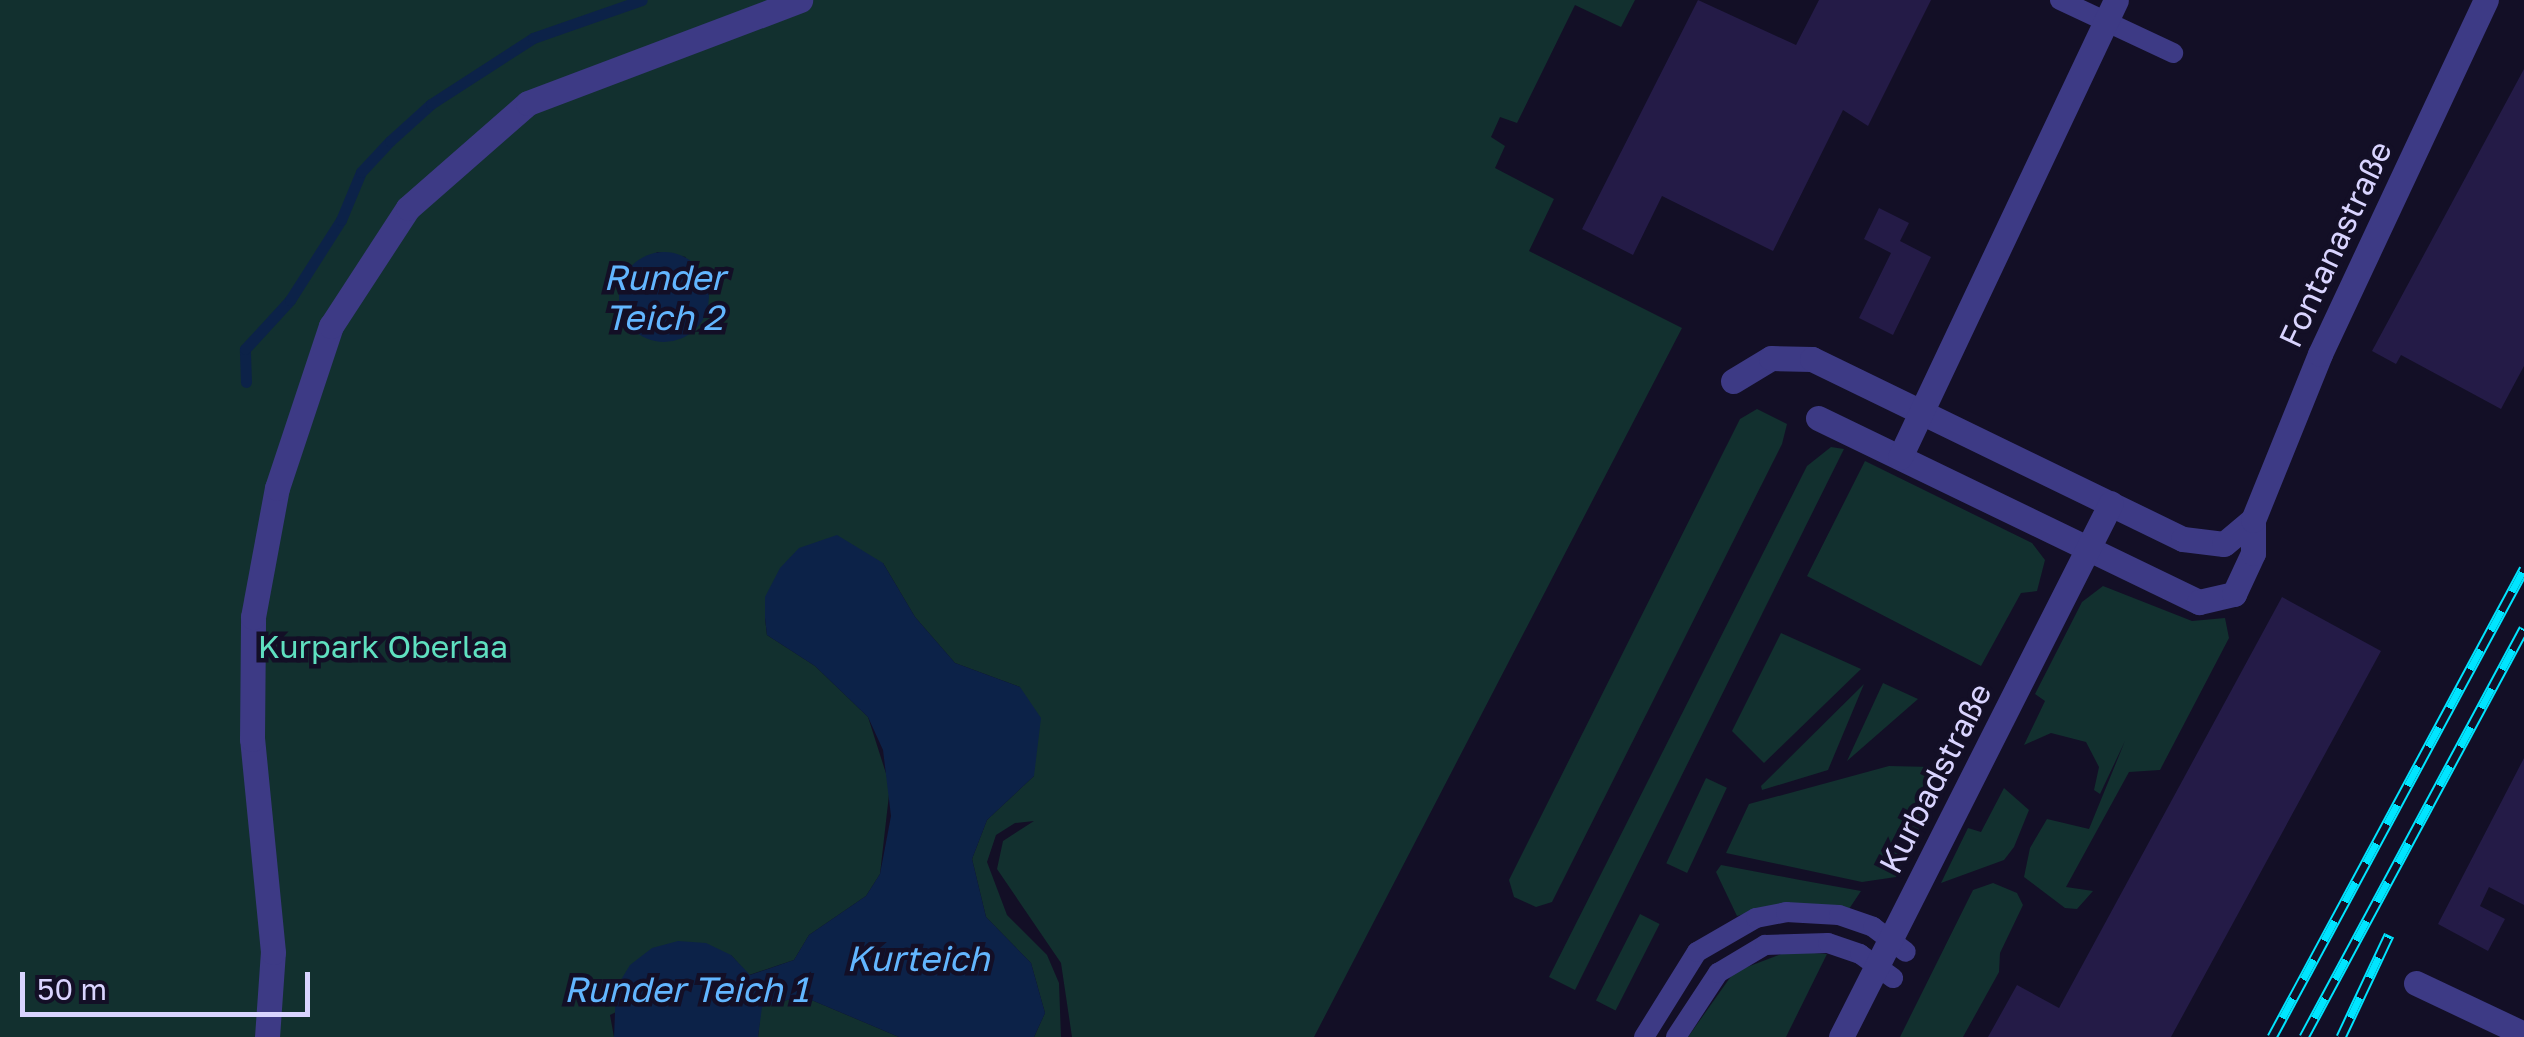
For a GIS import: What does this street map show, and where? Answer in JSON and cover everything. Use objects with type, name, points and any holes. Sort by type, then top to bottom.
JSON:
[{"type":"street","points":[[267,1037],[273,952],[252,738],[254,617],[277,488],[331,326],[408,208],[528,103],[800,0]]},
{"type":"street","name":"Fontanastraße","points":[[2253,520],[2377,223],[2486,0]]},
{"type":"street","points":[[1900,457],[2112,11]]},
{"type":"street","points":[[1733,381],[1771,358],[1812,359],[2206,545],[2224,544],[2253,520]]},
{"type":"street","points":[[1818,418],[2199,602],[2218,602],[2234,594],[2254,553],[2253,520]]},
{"type":"street","name":"Kurbadstraße","points":[[1840,1037],[1885,971],[2110,502]]},
{"type":"street","points":[[2416,983],[2524,1034]]},
{"type":"lane","points":[[2060,0],[2112,11],[2172,53]]},
{"type":"lane","points":[[1644,1037],[1685,965],[1741,924],[1786,912],[1822,912],[1898,945]]},
{"type":"lane","points":[[1676,1037],[1718,973],[1765,945],[1828,943],[1885,971]]},
{"type":"green space","name":"Kurpark Oberlaa","points":[[0,0],[1635,0],[1621,27],[1575,5],[1517,123],[1500,117],[1491,137],[1505,146],[1495,168],[1554,199],[1529,251],[1682,328],[1314,1037],[1072,1037],[1061,963],[997,869],[1003,841],[1034,821],[1015,823],[996,835],[987,862],[1007,915],[1047,955],[1059,983],[1061,1037],[1034,1037],[1045,1013],[1031,963],[986,917],[972,859],[987,820],[1034,776],[1020,687],[955,663],[915,617],[883,563],[765,618],[767,635],[815,666],[868,717],[890,786],[880,874],[866,896],[809,935],[794,960],[749,975],[731,955],[610,1015],[614,1037],[0,1037]],"holes":[[[657,252],[686,257],[626,321],[619,292]]]},
{"type":"green space","points":[[1757,409],[1787,424],[1782,444],[1552,902],[1536,907],[1514,897],[1509,880],[1740,419]]},
{"type":"green space","points":[[1831,447],[1844,449],[1575,990],[1549,977],[1807,466]]},
{"type":"green space","points":[[1865,461],[2032,543],[2045,560],[2037,591],[2021,593],[1981,666],[1807,576]]},
{"type":"green space","points":[[2103,586],[2192,621],[2225,618],[2229,638],[2160,770],[2129,772],[2066,887],[2093,891],[2077,909],[2065,908],[2024,877],[2030,848],[2047,819],[2089,829],[2125,741],[2100,794],[2094,790],[2099,767],[2086,742],[2051,733],[2024,745],[2045,701],[2035,694],[2082,602]]},
{"type":"green space","points":[[1781,633],[1861,669],[1764,763],[1732,731]]},
{"type":"green space","points":[[1883,683],[1918,699],[1847,761]]},
{"type":"green space","points":[[1864,684],[1828,770],[1762,790],[1761,786]]},
{"type":"green space","points":[[1889,766],[1932,767],[1913,809],[1926,815],[1896,877],[1862,882],[1726,853],[1749,804]]},
{"type":"green space","points":[[1706,778],[1727,788],[1687,873],[1666,863]]},
{"type":"green space","points":[[2004,788],[2029,810],[2014,847],[2004,860],[1941,883],[1968,828],[1981,832]]},
{"type":"green space","points":[[1721,865],[1861,891],[1849,909],[1783,903],[1737,916],[1716,872]]},
{"type":"green space","points":[[1993,883],[2017,893],[2023,905],[2000,953],[1999,972],[1963,1037],[1900,1037],[1973,890]]},
{"type":"green space","points":[[1640,914],[1660,924],[1616,1010],[1596,1000]]},
{"type":"green space","points":[[1789,951],[1827,954],[1786,1037],[1688,1037],[1734,972]]},
{"type":"green space","points":[[802,996],[899,1037],[758,1037],[761,1007]]},
{"type":"water","name":"Runder Teich 2","points":[[664,252],[681,255],[696,265],[706,280],[706,314],[696,329],[681,339],[664,342],[647,339],[632,329],[622,314],[619,297],[622,280],[632,265],[647,255]]},
{"type":"water","name":"Kurteich","points":[[837,535],[883,563],[915,617],[955,663],[1020,687],[1041,718],[1034,776],[987,820],[972,859],[986,917],[1031,963],[1045,1013],[1034,1037],[899,1037],[802,996],[762,1007],[758,1037],[614,1037],[616,988],[630,965],[652,948],[678,941],[706,943],[731,955],[750,975],[794,960],[809,935],[866,896],[880,874],[891,816],[883,750],[868,717],[815,666],[767,635],[765,597],[780,568],[799,548]]},
{"type":"building","points":[[1698,0],[1796,45],[1819,0],[1931,0],[1868,126],[1843,110],[1773,251],[1662,196],[1633,255],[1582,229]]},
{"type":"building","points":[[2524,69],[2524,366],[2501,409],[2401,355],[2396,364],[2372,351]]},
{"type":"building","points":[[1879,208],[1909,223],[1900,241],[1931,257],[1893,335],[1859,318],[1891,253],[1864,239]]},
{"type":"building","points":[[2282,597],[2381,651],[2171,1037],[1988,1037],[2017,985],[2059,1008]]},
{"type":"building","points":[[2524,758],[2524,905],[2489,887],[2480,906],[2505,919],[2488,951],[2438,924]]},
{"type":"waterway","points":[[246,382],[245,349],[290,300],[341,220],[361,172],[390,141],[431,104],[533,38],[642,0]]},
{"type":"railway","points":[[2272,1037],[2524,569]]},
{"type":"railway","points":[[2304,1037],[2524,629]]},
{"type":"railway","points":[[2341,1037],[2389,935]]},
{"type":"water label","name":"Runder Teich 1","points":[[686,989]]}]
